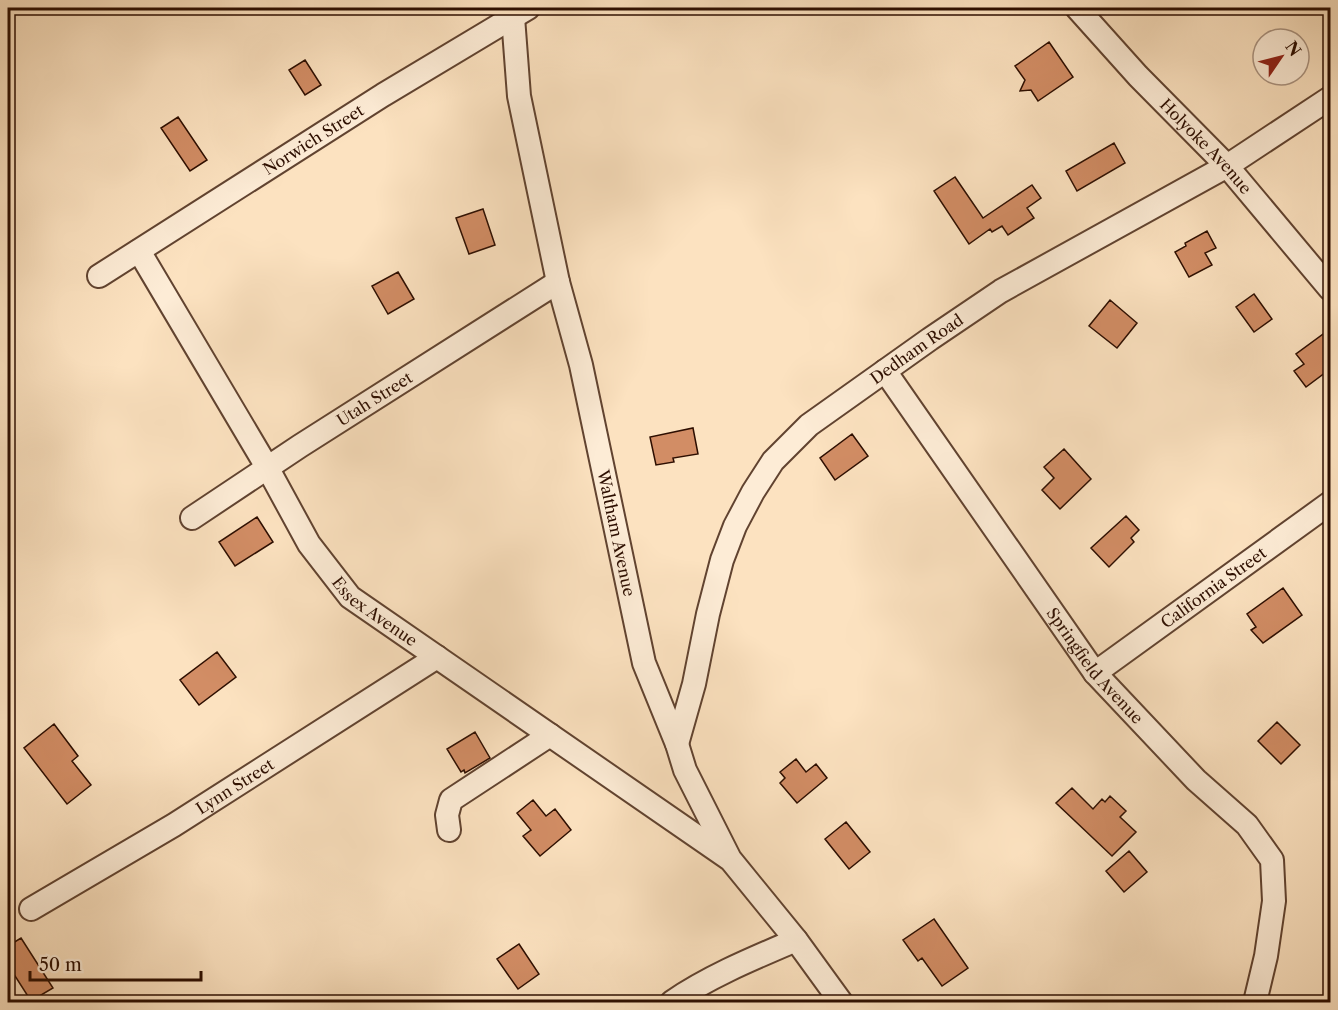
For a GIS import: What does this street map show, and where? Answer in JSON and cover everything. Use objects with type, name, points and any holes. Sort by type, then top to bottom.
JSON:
[{"type":"street","name":"Holyoke Avenue","points":[[1077,8],[1138,76],[1227,166],[1330,289]]},
{"type":"street","name":"Norwich Street","points":[[99,276],[516,11]]},
{"type":"street","name":"Waltham Avenue","points":[[516,11],[519,96],[558,282],[581,365],[644,663],[677,744],[685,770],[730,859],[796,940],[841,1002]]},
{"type":"street","name":"Dedham Road","points":[[677,744],[694,684],[722,560],[735,526],[773,461],[809,425],[1001,291],[1227,166],[1330,98]]},
{"type":"street","name":"Essex Avenue","points":[[139,251],[267,467],[309,544],[350,597],[730,859]]},
{"type":"street","name":"Utah Street","points":[[192,518],[267,467],[558,282]]},
{"type":"street","name":"Springfield Avenue","points":[[885,370],[1095,673],[1196,780],[1247,825],[1272,860],[1274,901],[1256,1002]]},
{"type":"street","name":"California Street","points":[[1095,673],[1330,503]]},
{"type":"street","name":"Lynn Street","points":[[31,909],[174,825],[437,657]]},
{"type":"street","points":[[656,693],[694,684]]},
{"type":"street","points":[[449,830],[447,815],[451,800],[550,735]]},
{"type":"street","points":[[672,1002],[744,963],[796,940]]},
{"type":"building","points":[[1049,42],[1073,77],[1038,101],[1031,90],[1020,91],[1025,80],[1015,66]]},
{"type":"building","points":[[305,60],[321,85],[305,95],[289,70]]},
{"type":"building","points":[[178,117],[207,160],[190,171],[161,128]]},
{"type":"building","points":[[1114,143],[1125,163],[1077,191],[1066,171]]},
{"type":"building","points":[[955,177],[983,218],[1032,185],[1041,198],[1027,208],[1034,218],[1008,235],[1002,226],[992,232],[990,229],[969,244],[934,191]]},
{"type":"building","points":[[483,209],[495,245],[469,254],[456,218]]},
{"type":"building","points":[[1207,231],[1216,248],[1205,253],[1212,265],[1189,277],[1175,252],[1186,246],[1185,243]]},
{"type":"building","points":[[398,272],[414,299],[388,314],[372,286]]},
{"type":"building","points":[[1254,294],[1272,319],[1254,332],[1236,307]]},
{"type":"building","points":[[1110,300],[1137,323],[1117,348],[1089,326]]},
{"type":"building","points":[[1330,329],[1330,369],[1306,387],[1294,371],[1304,364],[1296,354]]},
{"type":"building","points":[[693,428],[698,454],[673,458],[674,462],[656,465],[650,437]]},
{"type":"building","points":[[852,434],[868,456],[835,480],[820,458]]},
{"type":"building","points":[[1064,449],[1091,479],[1060,509],[1042,490],[1054,478],[1044,467]]},
{"type":"building","points":[[1126,516],[1139,530],[1131,538],[1134,542],[1109,567],[1091,548]]},
{"type":"building","points":[[257,517],[273,542],[235,566],[219,542]]},
{"type":"building","points":[[1283,588],[1302,615],[1263,643],[1251,630],[1256,627],[1247,614]]},
{"type":"building","points":[[217,652],[236,677],[199,705],[180,680]]},
{"type":"building","points":[[1277,722],[1300,745],[1281,764],[1258,741]]},
{"type":"building","points":[[54,724],[78,756],[72,761],[91,785],[67,804],[24,748]]},
{"type":"building","points":[[475,732],[490,758],[465,773],[464,770],[461,772],[447,749]]},
{"type":"building","points":[[796,759],[806,772],[816,764],[827,778],[797,803],[780,783],[785,778],[780,772]]},
{"type":"building","points":[[1072,788],[1093,809],[1102,799],[1105,802],[1110,796],[1126,811],[1120,817],[1136,832],[1112,856],[1056,803]]},
{"type":"building","points":[[533,800],[546,816],[555,809],[571,830],[540,856],[523,836],[531,830],[517,813]]},
{"type":"building","points":[[846,822],[870,852],[849,869],[825,839]]},
{"type":"building","points":[[1129,851],[1147,872],[1124,892],[1106,871]]},
{"type":"building","points":[[934,919],[968,968],[942,986],[922,958],[918,961],[903,940]]},
{"type":"building","points":[[21,938],[53,988],[31,1001],[8,965],[8,946]]},
{"type":"building","points":[[519,944],[539,974],[518,989],[497,959]]}]
